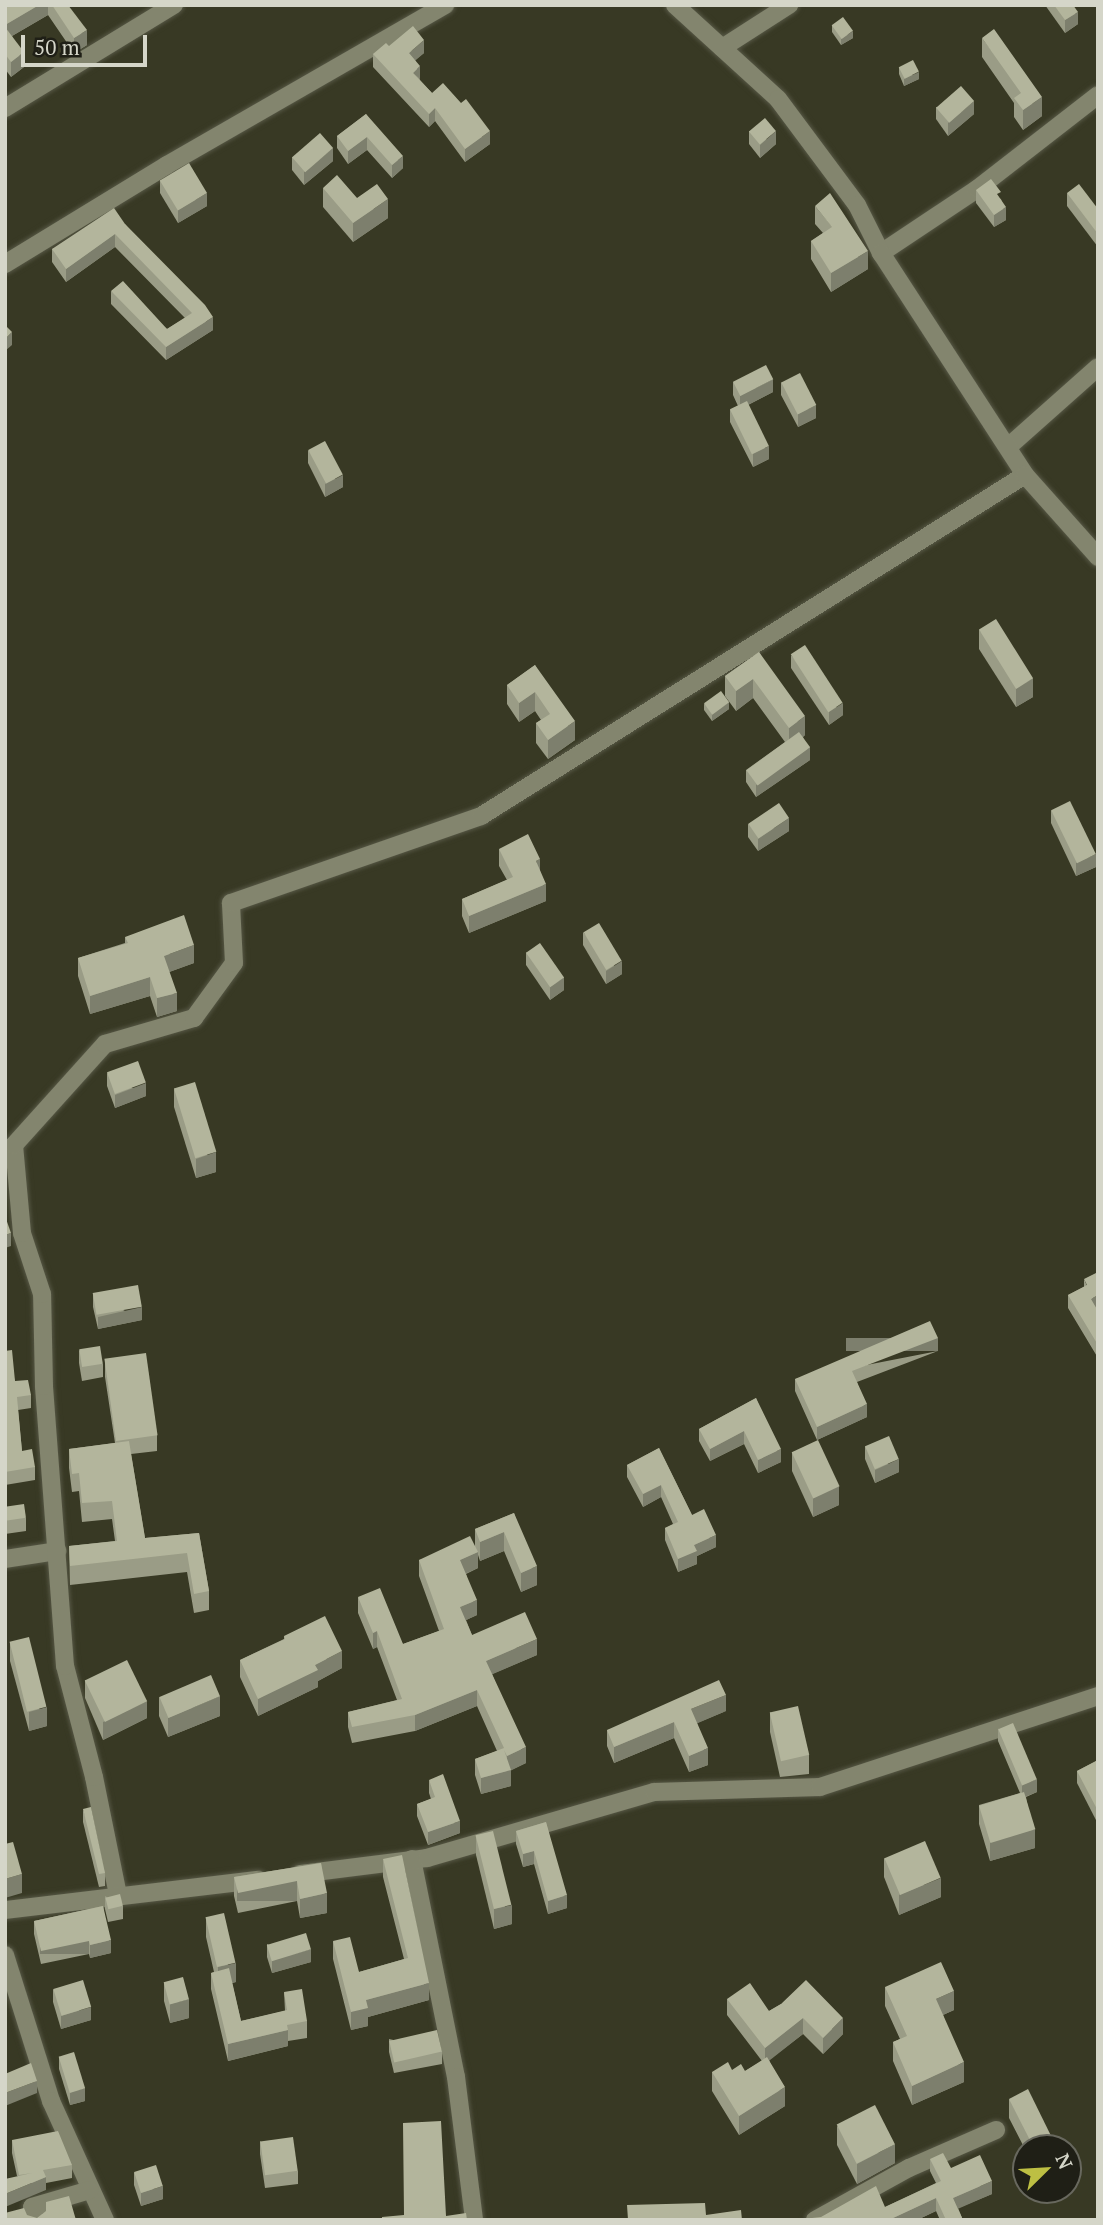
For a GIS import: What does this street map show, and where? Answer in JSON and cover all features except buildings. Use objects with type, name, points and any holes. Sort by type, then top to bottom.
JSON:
[{"type":"street","points":[[5,108],[174,5]]},
{"type":"street","points":[[5,264],[167,165],[445,5]]},
{"type":"street","points":[[675,5],[778,99],[856,205],[881,253],[1025,475],[1098,557]]},
{"type":"street","points":[[722,48],[789,5]]},
{"type":"street","points":[[881,253],[977,188],[1098,94]]},
{"type":"street","points":[[1008,447],[1098,367]]},
{"type":"street","points":[[118,1895],[94,1777],[65,1666],[44,1386],[43,1294],[22,1233],[14,1145],[105,1044],[194,1018],[234,963],[231,903],[481,816],[1025,475]]},
{"type":"street","points":[[5,1559],[57,1552]]},
{"type":"street","points":[[5,1910],[412,1859],[653,1792],[820,1787],[1098,1696]]},
{"type":"street","points":[[412,1859],[456,2077],[474,2220]]},
{"type":"street","points":[[5,1955],[51,2101],[105,2220]]},
{"type":"street","points":[[815,2220],[909,2168],[996,2130]]},
{"type":"street","points":[[35,2220],[32,2207],[90,2190]]}]
